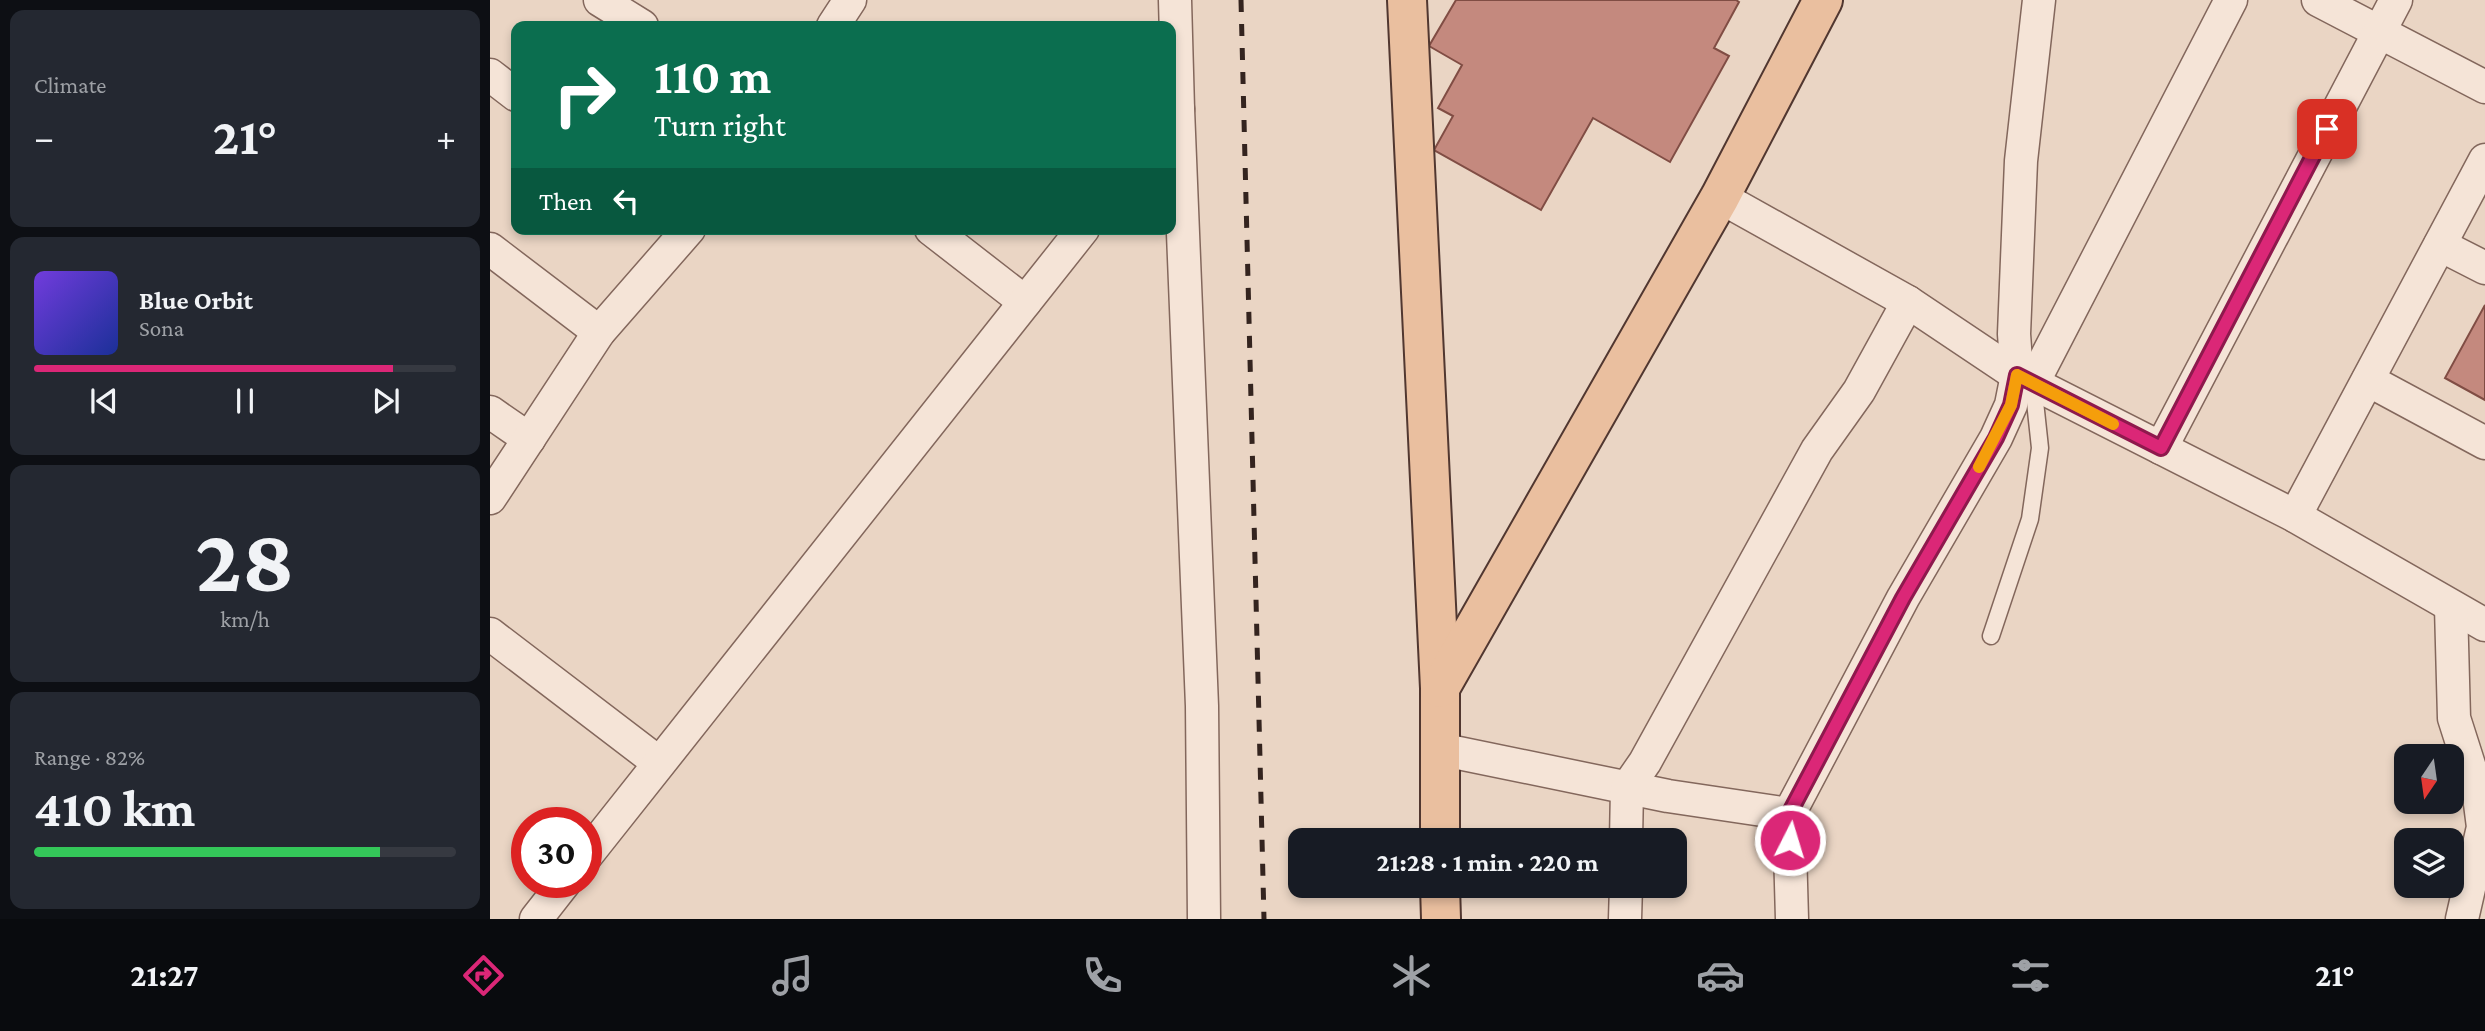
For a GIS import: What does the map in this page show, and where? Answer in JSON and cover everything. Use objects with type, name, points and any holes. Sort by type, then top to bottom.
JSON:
[{"type":"main road","points":[[1407,0],[1440,688],[1440,828]]},
{"type":"main road","points":[[1440,688],[1720,197],[1823,0]]},
{"type":"main road","points":[[1440,898],[1441,919]]},
{"type":"street","points":[[600,0],[634,21]]},
{"type":"street","points":[[836,21],[850,0]]},
{"type":"street","points":[[1175,0],[1175,21]]},
{"type":"street","points":[[2025,379],[2014,334],[2021,161],[2039,0]]},
{"type":"street","points":[[1792,919],[1789,814],[1903,598],[1996,438],[2011,405],[2231,0]]},
{"type":"street","points":[[2318,0],[2485,87]]},
{"type":"street","points":[[2161,448],[2396,0]]},
{"type":"street","points":[[490,75],[511,91]]},
{"type":"street","points":[[1176,156],[1202,706],[1205,919]]},
{"type":"street","points":[[2295,516],[2485,160]]},
{"type":"street","points":[[1720,197],[1908,302],[2025,379],[2295,516],[2485,625]]},
{"type":"street","points":[[490,498],[599,332],[684,235]]},
{"type":"street","points":[[939,235],[1025,302]]},
{"type":"street","points":[[602,836],[1078,235]]},
{"type":"street","points":[[2440,245],[2485,268]]},
{"type":"street","points":[[490,248],[599,332]]},
{"type":"street","points":[[1626,828],[1627,788],[1645,762],[1817,450],[1859,391],[1908,302]]},
{"type":"street","points":[[2368,380],[2485,443]]},
{"type":"street","points":[[490,412],[528,439]]},
{"type":"street","points":[[2451,607],[2454,718],[2479,796],[2483,827],[2462,919]]},
{"type":"street","points":[[490,634],[659,764]]},
{"type":"street","points":[[1439,749],[1627,788],[1789,814]]},
{"type":"street","points":[[536,919],[552,898]]},
{"type":"street","points":[[1625,919],[1626,898]]},
{"type":"lane","points":[[1991,636],[2030,519],[2040,448],[2025,379]]},
{"type":"building","points":[[1456,0],[1739,2],[1714,48],[1729,56],[1670,162],[1593,118],[1541,210],[1434,150],[1453,116],[1438,108],[1462,65],[1429,46]]},
{"type":"building","points":[[2485,305],[2485,400],[2445,378]]},
{"type":"railway","points":[[1241,0],[1264,919]]},
{"type":"slow traffic","points":[[1979,467],[2011,405],[2017,375],[2113,424]]},
{"type":"route","points":[[1790,840],[1789,814],[1903,598],[1996,438],[2011,405],[2017,375],[2161,448],[2327,129]]}]
